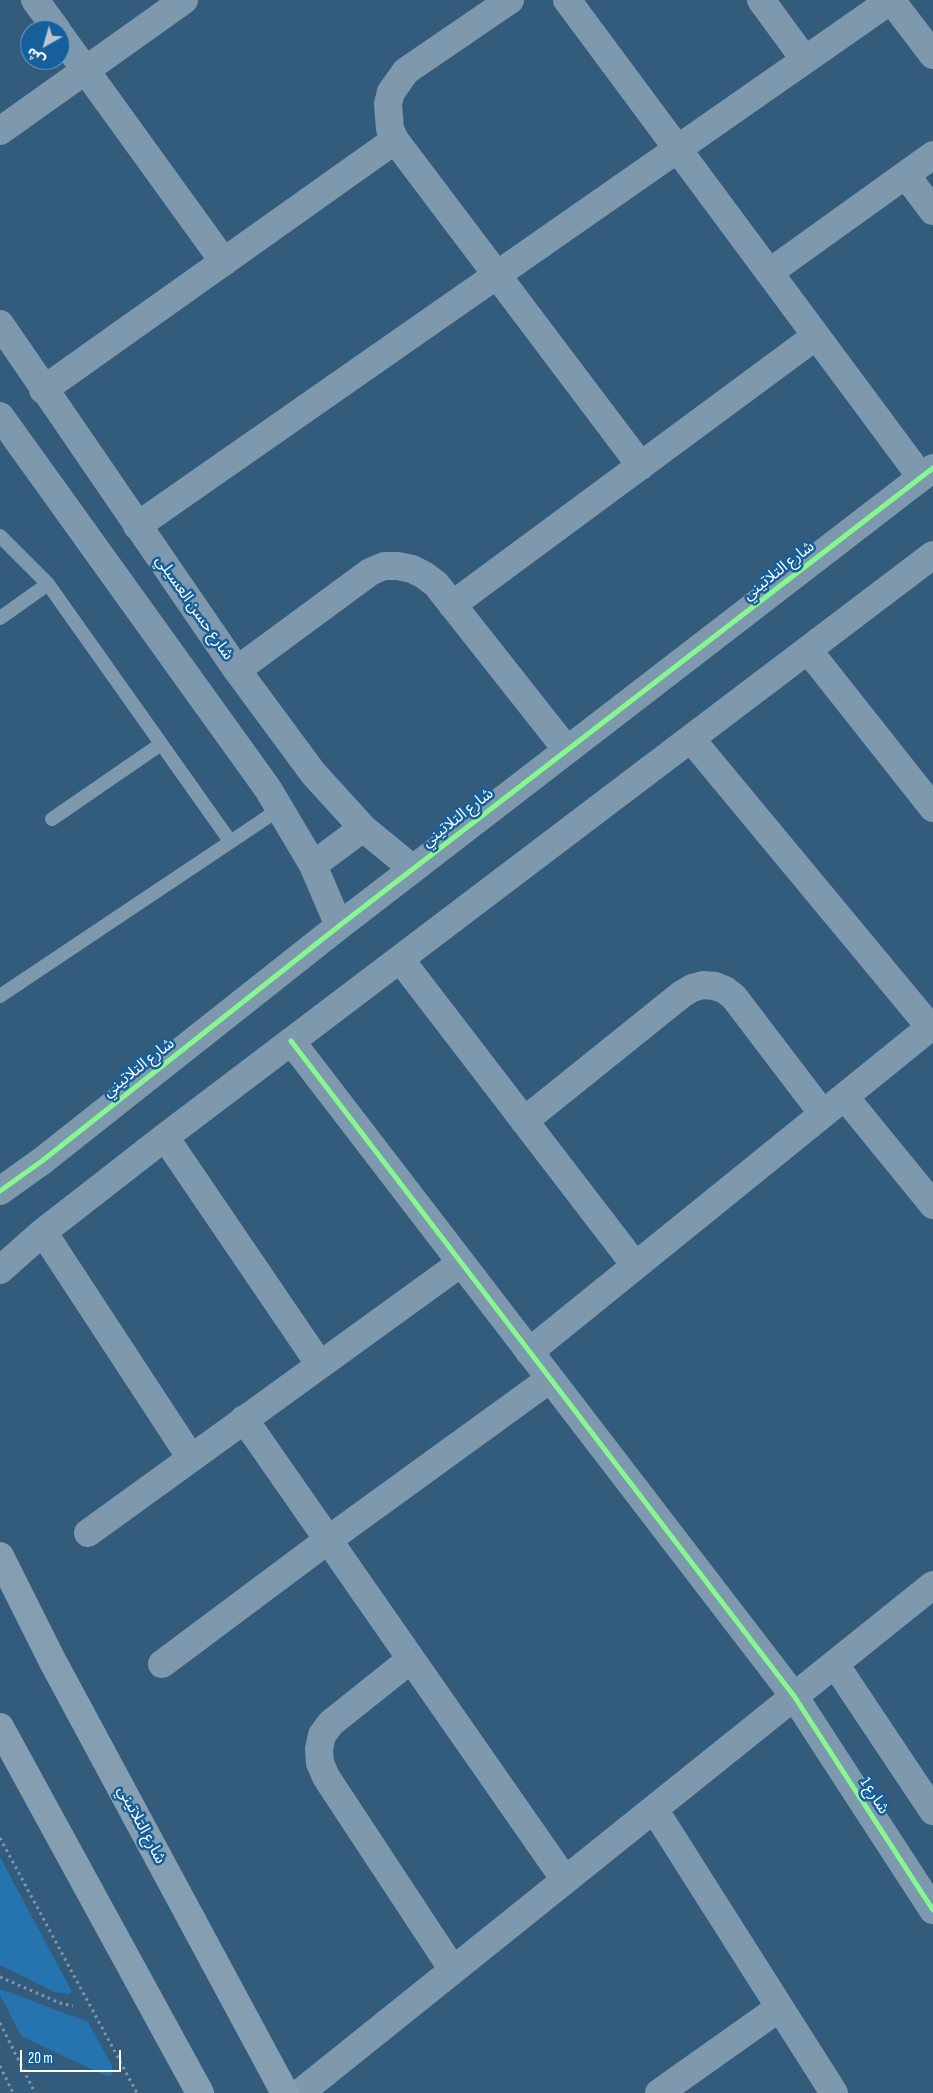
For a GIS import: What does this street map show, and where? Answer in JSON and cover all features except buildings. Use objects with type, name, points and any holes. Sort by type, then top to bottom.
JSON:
[{"type":"main road","name":"شارع التلاتيني","points":[[0,1556],[52,1660],[285,2093]]},
{"type":"main road","points":[[0,1727],[200,2093]]},
{"type":"street","points":[[35,0],[50,20]]},
{"type":"street","points":[[0,131],[184,0]]},
{"type":"street","points":[[510,0],[406,71],[392,92],[388,104],[388,116],[395,140],[641,466]]},
{"type":"street","points":[[567,0],[816,336],[927,472]]},
{"type":"street","points":[[761,0],[805,60]]},
{"type":"street","points":[[137,526],[891,0],[933,55]]},
{"type":"street","points":[[70,48],[224,262]]},
{"type":"street","points":[[43,390],[395,140]]},
{"type":"street","points":[[770,272],[933,155]]},
{"type":"street","points":[[906,174],[933,211]]},
{"type":"street","name":"شارع حسن العسيلي","points":[[0,324],[43,390],[237,670],[313,773],[363,828],[413,869]]},
{"type":"street","points":[[452,605],[816,336]]},
{"type":"street","points":[[0,416],[280,808],[312,865],[339,926]]},
{"type":"street","name":"شارع التلاتيني","points":[[0,1190],[42,1161],[339,926],[927,472]]},
{"type":"street","points":[[0,1270],[42,1232],[165,1136],[933,555]]},
{"type":"street","points":[[237,670],[370,572],[384,566],[412,568],[436,584],[567,750]]},
{"type":"street","points":[[808,650],[929,793]]},
{"type":"street","points":[[530,1352],[932,1026],[691,739]]},
{"type":"street","points":[[312,865],[363,828]]},
{"type":"street","points":[[400,959],[636,1266]]},
{"type":"street","points":[[524,1121],[682,994],[692,988],[703,985],[715,986],[725,990],[734,997],[823,1114]]},
{"type":"street","name":"شارع 1","points":[[291,1041],[794,1696],[933,1910]]},
{"type":"street","points":[[845,1096],[933,1205]]},
{"type":"street","points":[[165,1136],[320,1365]]},
{"type":"street","points":[[42,1232],[191,1458]]},
{"type":"street","points":[[88,1534],[461,1263]]},
{"type":"street","points":[[162,1664],[328,1540],[550,1379]]},
{"type":"street","points":[[244,1419],[565,1880]]},
{"type":"street","points":[[300,2093],[933,1585]]},
{"type":"street","points":[[410,1660],[330,1723],[322,1735],[318,1749],[320,1763],[326,1776],[453,1970]]},
{"type":"street","points":[[835,1664],[933,1811]]},
{"type":"street","points":[[654,1809],[834,2093]]},
{"type":"street","points":[[659,2093],[780,2008]]},
{"type":"lane","points":[[0,536],[48,584],[230,841]]},
{"type":"lane","points":[[0,618],[48,584]]},
{"type":"lane","points":[[52,820],[161,744]]},
{"type":"lane","points":[[0,996],[280,808]]},
{"type":"path","points":[[0,1838],[137,2093]]},
{"type":"path","points":[[0,1977],[74,2006]]},
{"type":"path","points":[[0,2023],[35,2093]]},
{"type":"path","points":[[0,2066],[13,2093]]},
{"type":"shaded area","points":[[0,1857],[72,1992],[69,1994],[55,1992],[0,1965]]},
{"type":"shaded area","points":[[0,1989],[88,2022],[112,2066],[112,2074],[104,2075],[23,2037],[0,1995]]},
{"type":"cycle path","points":[[0,1191],[42,1161],[339,926],[933,468]]},
{"type":"cycle path","points":[[291,1041],[794,1696],[933,1910]]}]
